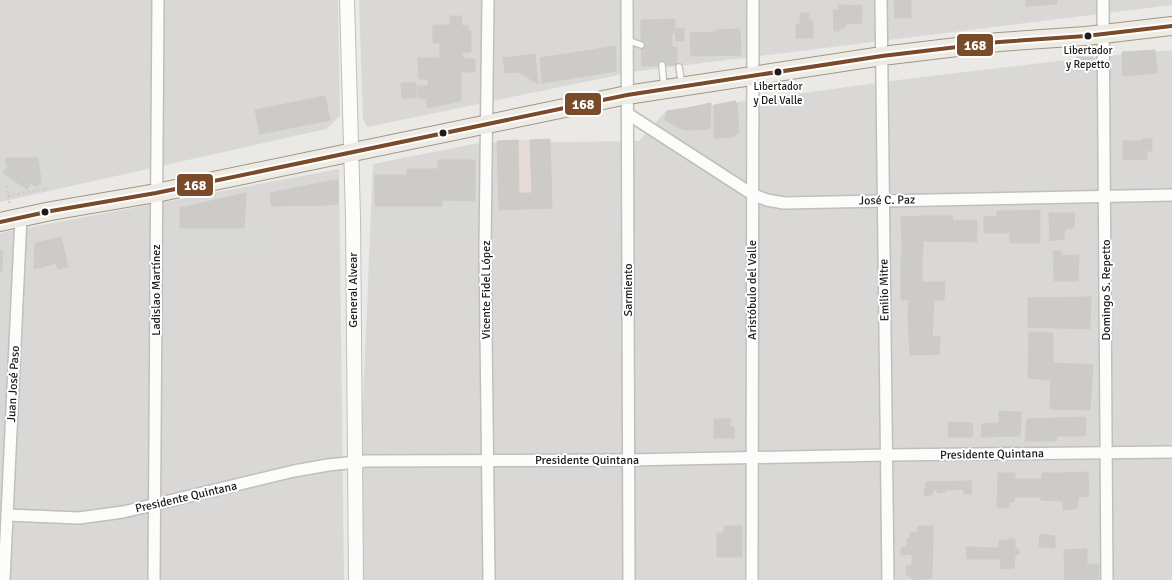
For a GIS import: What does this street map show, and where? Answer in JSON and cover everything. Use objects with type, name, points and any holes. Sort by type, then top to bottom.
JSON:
[{"type":"main road","points":[[0,222],[156,193],[628,95],[882,56],[999,42],[1104,34],[1172,26]]},
{"type":"street","name":"Ladislao Martínez","points":[[154,580],[158,0]]},
{"type":"street","name":"General Alvear","points":[[347,0],[351,153],[356,580]]},
{"type":"street","name":"Vicente Fidel López","points":[[488,0],[486,248],[489,580]]},
{"type":"street","name":"Sarmiento","points":[[627,0],[627,460],[629,580]]},
{"type":"street","name":"Aristóbulo del Valle","points":[[752,0],[752,580]]},
{"type":"street","name":"Emilio Mitre","points":[[881,0],[888,580]]},
{"type":"street","name":"Domingo S. Repetto","points":[[1103,0],[1106,196],[1107,580]]},
{"type":"street","name":"José C. Paz","points":[[628,114],[752,194],[766,200],[784,203],[1172,195]]},
{"type":"street","name":"Juan José Paso","points":[[4,580],[21,217]]},
{"type":"street","name":"Presidente Quintana","points":[[7,515],[78,518],[123,512],[294,471],[354,462],[1172,452]]},
{"type":"lane","points":[[627,40],[641,45]]},
{"type":"lane","points":[[662,65],[664,89]]},
{"type":"lane","points":[[679,67],[682,87]]},
{"type":"path","points":[[6,186],[8,196],[48,188]]},
{"type":"shaded area","points":[[0,0],[338,0],[340,116],[326,129],[0,202]]},
{"type":"shaded area","points":[[359,0],[1172,0],[1172,5],[638,71],[367,127],[363,119]]},
{"type":"shaded area","points":[[991,0],[1018,0],[1020,5],[991,7]]},
{"type":"shaded area","points":[[1172,50],[1172,580],[361,580],[360,473],[373,164],[479,143],[639,141],[665,112],[898,80],[1084,58]]},
{"type":"shaded area","points":[[550,139],[552,208],[499,210],[497,141]]},
{"type":"shaded area","points":[[51,144],[57,189],[0,200],[0,165],[8,166],[3,174],[26,189],[31,183],[37,187],[41,181],[36,145]]},
{"type":"shaded area","points":[[339,169],[344,580],[0,580],[0,233]]},
{"type":"shaded area","points":[[442,200],[475,201],[474,226],[375,227],[375,206],[442,206]]},
{"type":"shaded area","points":[[177,228],[261,228],[263,251],[177,254]]},
{"type":"building","points":[[894,0],[911,0],[911,18],[895,18]]},
{"type":"building","points":[[1026,0],[1057,0],[1057,4],[1026,6]]},
{"type":"building","points":[[838,5],[845,5],[845,28],[839,28],[839,31],[834,31],[833,10],[839,10]]},
{"type":"building","points":[[862,5],[862,23],[846,24],[845,6]]},
{"type":"building","points":[[800,13],[809,13],[809,20],[813,20],[813,38],[796,38],[796,24],[800,24]]},
{"type":"building","points":[[450,16],[461,16],[462,26],[468,26],[468,31],[471,31],[471,52],[462,52],[463,59],[475,59],[475,72],[461,72],[461,101],[427,108],[427,98],[419,99],[418,86],[428,86],[428,79],[419,79],[418,58],[440,58],[440,43],[433,43],[433,25],[450,25]]},
{"type":"building","points":[[675,19],[675,33],[641,34],[641,20]]},
{"type":"building","points":[[684,28],[684,41],[676,41],[675,29]]},
{"type":"building","points":[[740,29],[741,55],[691,56],[690,33]]},
{"type":"building","points":[[672,33],[672,47],[677,47],[677,65],[642,66],[641,34]]},
{"type":"building","points":[[616,46],[616,71],[542,83],[540,58]]},
{"type":"building","points":[[1155,50],[1157,73],[1123,76],[1122,52]]},
{"type":"building","points":[[535,54],[538,84],[519,72],[505,73],[503,58]]},
{"type":"building","points":[[1077,57],[1092,57],[1092,70],[1077,70]]},
{"type":"building","points":[[401,83],[416,83],[417,98],[402,98]]},
{"type":"building","points":[[325,96],[330,120],[260,134],[255,110]]},
{"type":"building","points":[[735,101],[737,104],[739,132],[734,137],[714,138],[714,105]]},
{"type":"building","points":[[711,103],[710,129],[691,130],[687,108]]},
{"type":"building","points":[[687,108],[691,130],[684,130],[665,120],[667,111]]},
{"type":"building","points":[[550,139],[552,208],[499,210],[497,141],[518,140],[519,193],[532,193],[530,140]]},
{"type":"building","points":[[1142,139],[1152,139],[1152,151],[1147,151],[1147,159],[1123,160],[1123,141],[1142,141]]},
{"type":"building","points":[[6,158],[38,158],[41,181],[37,187],[31,183],[27,189],[3,173],[8,166],[6,165]]},
{"type":"building","points":[[438,160],[475,160],[475,201],[442,200],[442,206],[375,206],[375,175],[407,175],[407,169],[438,169]]},
{"type":"building","points":[[338,180],[338,204],[325,205],[324,182]]},
{"type":"building","points":[[324,182],[325,205],[271,206],[270,193]]},
{"type":"building","points":[[246,193],[244,228],[180,228],[180,208]]},
{"type":"building","points":[[1040,210],[1040,243],[1010,243],[1010,211]]},
{"type":"building","points":[[997,211],[1010,211],[1009,233],[984,233],[984,216],[997,217]]},
{"type":"building","points":[[1049,213],[1075,213],[1074,228],[1065,229],[1064,239],[1050,241]]},
{"type":"building","points":[[923,216],[923,247],[902,248],[901,217]]},
{"type":"building","points":[[923,216],[952,216],[953,221],[977,220],[977,242],[923,241]]},
{"type":"building","points":[[61,237],[68,267],[58,269],[56,263],[34,269],[35,243]]},
{"type":"building","points":[[923,247],[922,263],[901,263],[902,248]]},
{"type":"building","points":[[0,251],[3,251],[2,272],[0,272]]},
{"type":"building","points":[[1053,251],[1061,251],[1061,256],[1079,255],[1078,281],[1054,281]]},
{"type":"building","points":[[901,263],[922,263],[922,282],[901,282]]},
{"type":"building","points":[[901,282],[945,282],[944,300],[901,300]]},
{"type":"building","points":[[1091,297],[1090,329],[1028,327],[1028,298]]},
{"type":"building","points":[[909,300],[934,300],[933,318],[908,319]]},
{"type":"building","points":[[933,318],[932,337],[909,337],[908,319]]},
{"type":"building","points":[[1029,332],[1053,333],[1053,363],[1093,365],[1090,410],[1050,409],[1051,380],[1028,378]]},
{"type":"building","points":[[909,337],[940,337],[939,354],[910,355]]},
{"type":"building","points":[[999,411],[1021,412],[1020,436],[981,437],[982,424],[999,423]]},
{"type":"building","points":[[1086,417],[1085,436],[1057,436],[1056,441],[1025,441],[1027,419]]},
{"type":"building","points":[[714,419],[731,419],[730,427],[734,427],[734,438],[714,438]]},
{"type":"building","points":[[949,422],[972,423],[973,437],[948,437]]},
{"type":"building","points":[[1088,472],[1089,496],[1078,497],[1077,508],[1063,510],[1064,473]]},
{"type":"building","points":[[998,473],[1015,473],[1015,479],[1042,479],[1042,497],[1015,497],[1014,502],[1009,502],[1009,507],[997,508]]},
{"type":"building","points":[[1042,473],[1064,473],[1062,501],[1041,500]]},
{"type":"building","points":[[972,481],[971,494],[964,494],[964,489],[945,490],[945,492],[937,493],[938,489],[934,490],[931,495],[924,496],[926,482]]},
{"type":"building","points":[[724,526],[742,526],[742,557],[717,557],[717,533],[724,533]]},
{"type":"building","points":[[918,526],[933,526],[932,578],[914,580],[906,574],[906,566],[912,565],[912,554],[901,555],[901,548],[907,547],[907,539],[910,538],[910,533],[917,532]]},
{"type":"building","points":[[1040,534],[1055,536],[1055,548],[1039,547]]},
{"type":"building","points":[[1008,539],[1015,539],[1015,549],[1019,549],[1019,554],[1015,555],[1014,568],[1001,569],[1000,559],[967,559],[966,547],[999,548],[999,540],[1008,541]]},
{"type":"building","points":[[1087,549],[1087,565],[1099,564],[1098,580],[1065,580],[1064,550]]},
{"type":"transit line","name":"168","points":[[0,222],[156,193],[627,95],[882,56],[999,42],[1086,36],[1172,26]]},
{"type":"place","name":"Libertador y Repetto","points":[[1088,36]]},
{"type":"place","name":"Libertador y Del Valle","points":[[778,72]]}]
